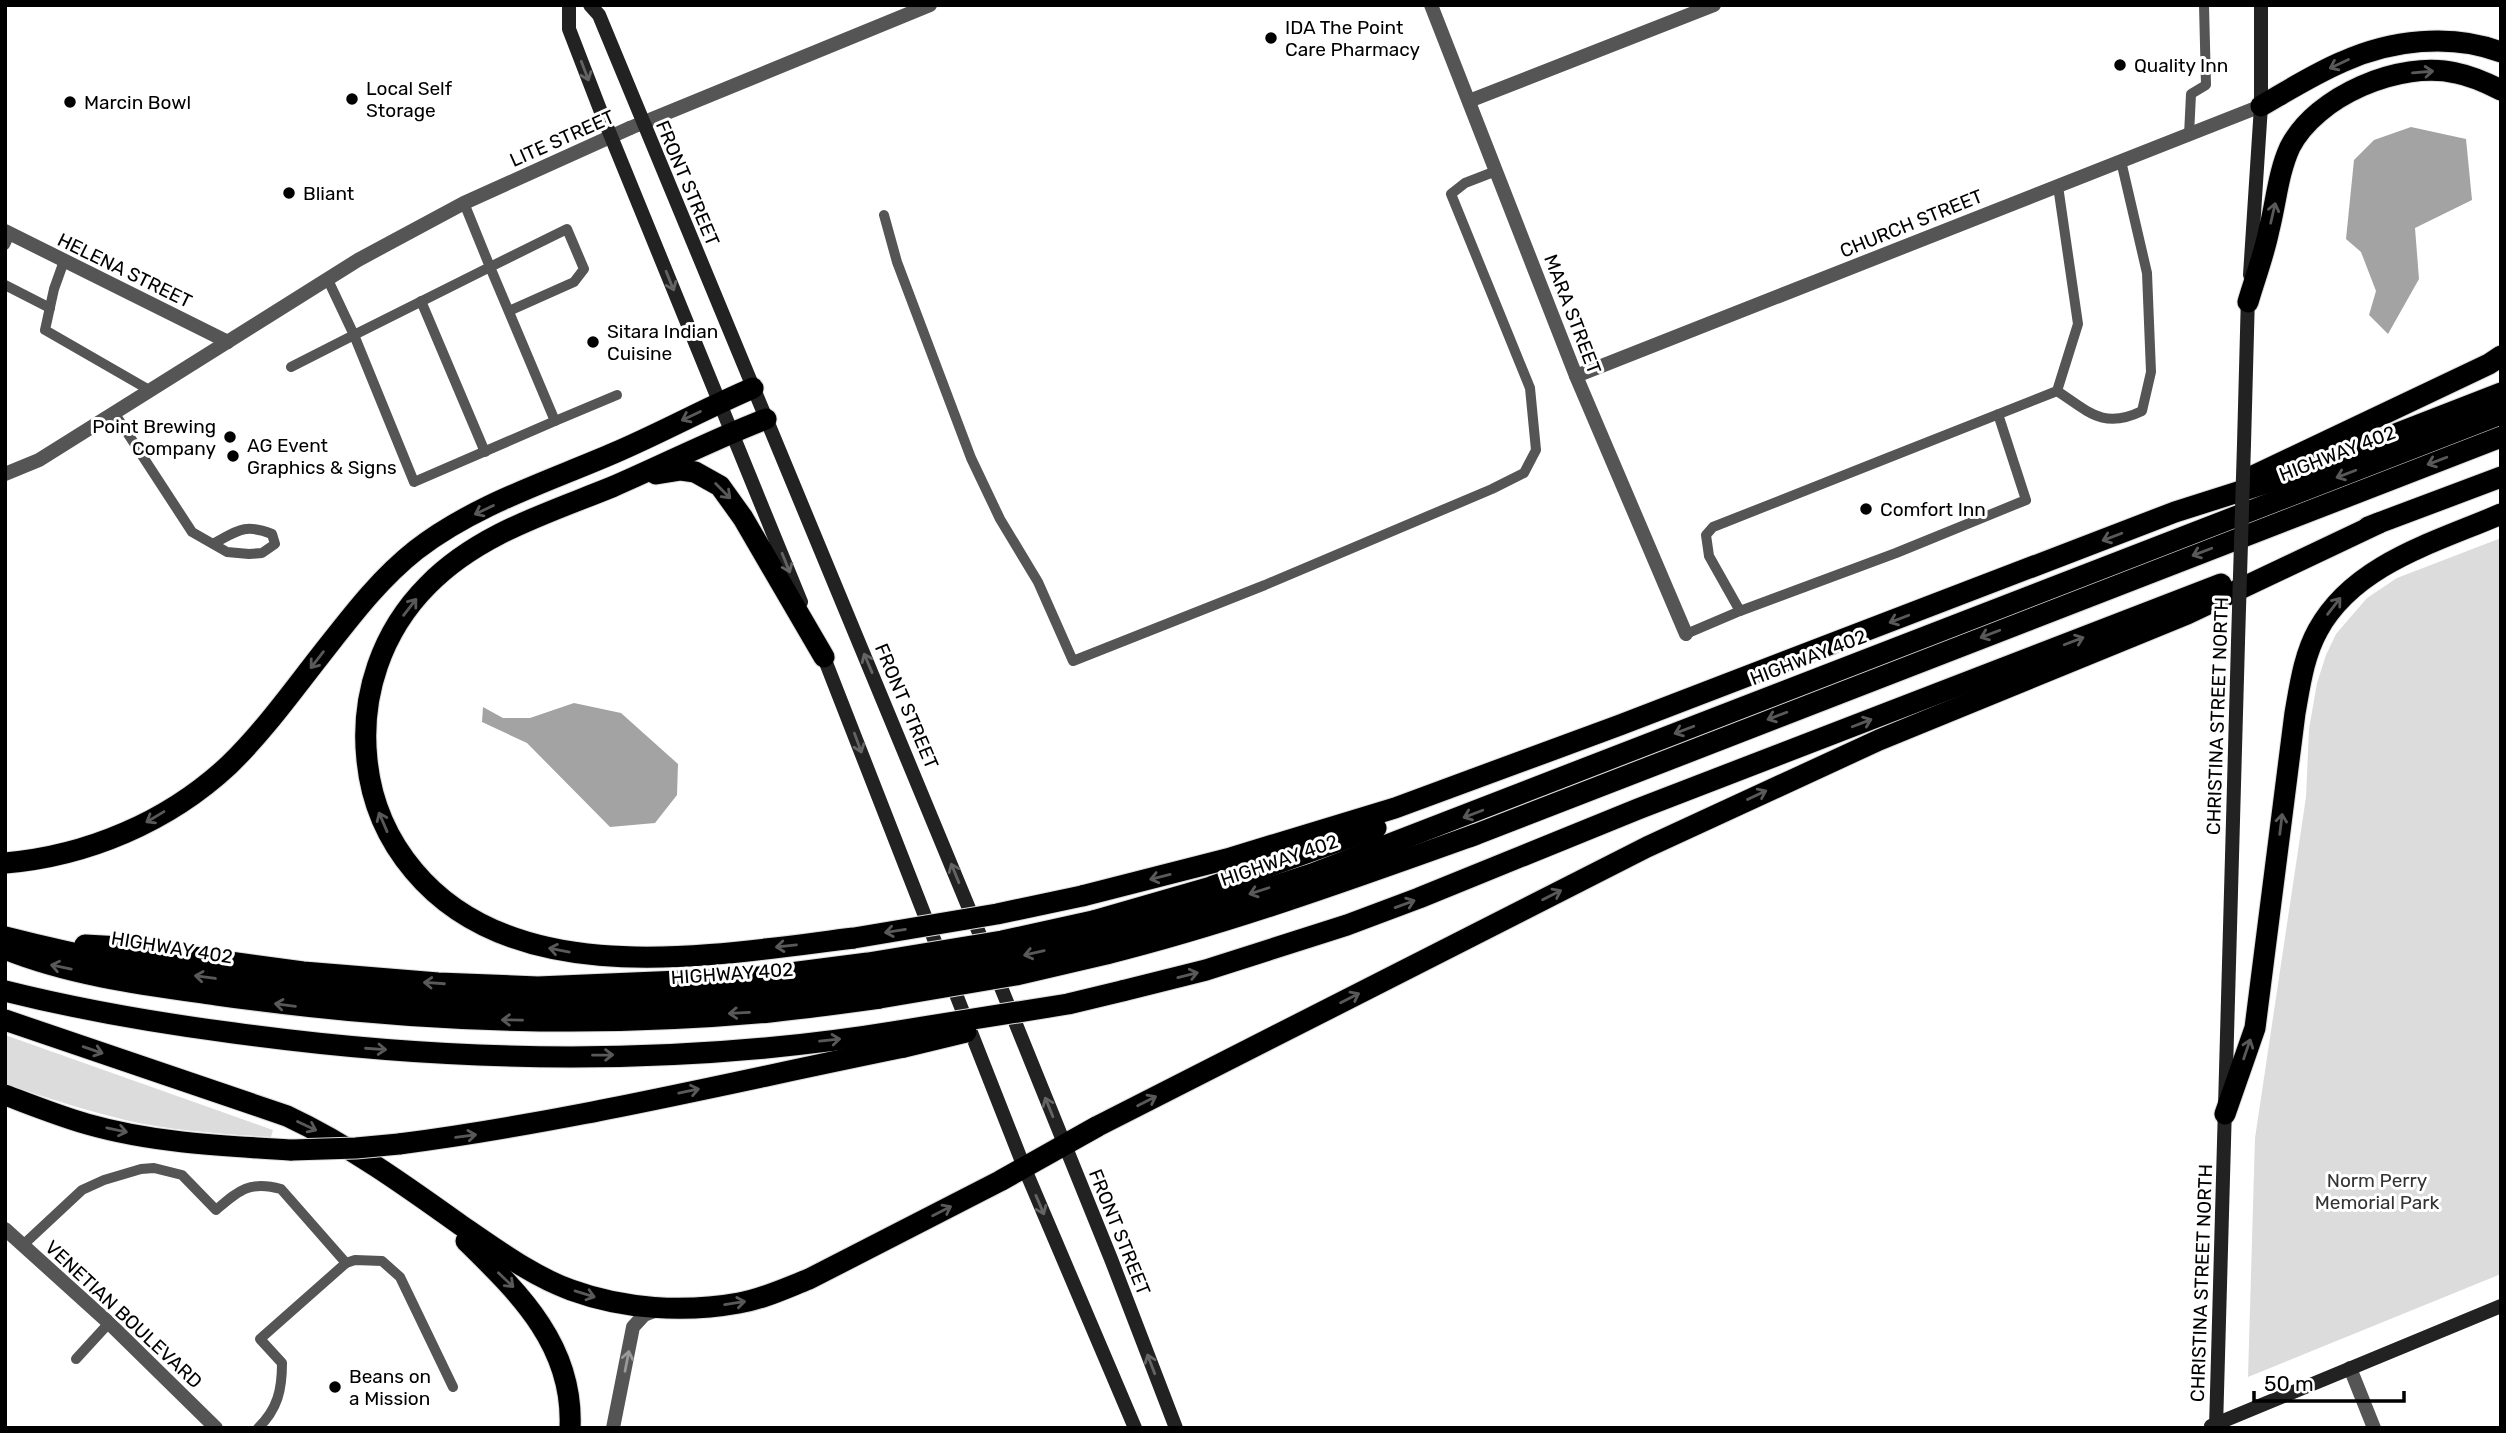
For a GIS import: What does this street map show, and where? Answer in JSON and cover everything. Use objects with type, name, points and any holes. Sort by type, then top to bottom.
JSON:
[{"type":"highway","points":[[2261,106],[2343,61],[2382,49],[2418,42],[2452,40],[2501,52]]},
{"type":"highway","points":[[2248,302],[2269,234],[2289,149],[2301,128],[2318,111],[2360,86],[2396,75],[2426,71],[2454,72],[2485,81],[2501,90]]},
{"type":"highway","points":[[2175,512],[2501,356]]},
{"type":"highway","points":[[5,863],[69,853],[110,839],[140,827],[190,796],[228,766],[264,727],[390,571],[417,549],[461,520],[619,451],[753,388]]},
{"type":"highway","points":[[766,419],[511,528],[478,546],[454,562],[428,585],[394,629],[373,680],[366,726],[368,769],[373,794],[388,834],[405,860],[442,900],[467,917],[530,944],[566,952],[643,956],[715,953],[854,938],[997,914],[1082,896],[1227,859],[1395,808],[1620,725],[2175,512],[2282,478],[2501,393]]},
{"type":"highway","name":"HIGHWAY 402","points":[[11,943],[204,977],[297,989],[449,1000],[574,1003],[757,996],[874,981],[1017,957],[1171,919],[1312,874],[2501,414]]},
{"type":"highway","points":[[1100,937],[1241,917],[1477,834],[2501,437]]},
{"type":"highway","points":[[614,486],[664,471],[681,470],[695,472],[720,486],[743,518],[824,657]]},
{"type":"highway","points":[[5,1095],[88,1124],[149,1137],[292,1150],[356,1149],[475,1134],[573,1117],[901,1039],[1122,991],[1206,970],[1335,929],[1419,898],[1638,809],[2501,477]]},
{"type":"highway","points":[[2225,1114],[2255,1028],[2295,713],[2302,675],[2316,632],[2340,597],[2372,572],[2501,514]]},
{"type":"highway","points":[[5,1020],[287,1116],[326,1135],[502,1254],[569,1290],[628,1305],[667,1307],[740,1303],[809,1279],[1065,1144],[1647,847],[1879,740],[2187,614],[2379,523]]},
{"type":"highway","points":[[1100,937],[1211,887],[1380,826],[1620,725]]},
{"type":"highway","points":[[5,991],[104,1014],[259,1037],[337,1046],[498,1056],[622,1055],[901,1039]]},
{"type":"highway","points":[[422,1198],[514,1288],[542,1325],[564,1376],[569,1401],[570,1428]]},
{"type":"main road","points":[[569,5],[569,29],[610,137],[824,657],[1024,1167],[1135,1428]]},
{"type":"main road","name":"FRONT STREET","points":[[590,5],[598,15],[636,126],[753,388],[933,820],[1065,1144],[1176,1428]]},
{"type":"main road","name":"CHRISTINA STREET NORTH","points":[[2214,1426],[2248,302],[2261,106],[2261,5]]},
{"type":"main road","points":[[2214,1426],[2501,1306]]},
{"type":"street","name":"LITE STREET","points":[[5,474],[39,460],[358,260],[464,203],[610,137],[930,5]]},
{"type":"street","name":"MARA STREET","points":[[1431,5],[1576,376],[1686,634]]},
{"type":"street","points":[[1469,100],[1714,5]]},
{"type":"street","name":"CHURCH STREET","points":[[1576,376],[2261,106]]},
{"type":"street","name":"HELENA STREET","points":[[7,237],[64,261],[228,342]]},
{"type":"street","name":"VENETIAN BOULEVARD","points":[[5,1229],[110,1323],[216,1428]]},
{"type":"street","points":[[613,1428],[633,1327],[644,1315],[667,1307]]},
{"type":"street","points":[[2350,1368],[2374,1428]]},
{"type":"lane","points":[[2189,135],[2192,94],[2206,85],[2204,5]]},
{"type":"lane","points":[[2057,391],[2099,419],[2117,419],[2142,411],[2151,372],[2147,273],[2121,161]]},
{"type":"lane","points":[[884,215],[897,262],[971,458],[1000,519],[1038,582],[1073,661],[1265,585],[1524,473],[1536,450],[1530,388],[1451,194],[1465,183],[1496,170]]},
{"type":"lane","points":[[2057,391],[2078,324],[2058,186]]},
{"type":"lane","points":[[464,203],[555,421]]},
{"type":"lane","points":[[291,367],[567,229],[584,269],[574,282],[509,311]]},
{"type":"lane","points":[[64,261],[45,330],[151,391]]},
{"type":"lane","points":[[328,280],[354,335],[414,482],[617,395]]},
{"type":"lane","points":[[5,285],[50,308]]},
{"type":"lane","points":[[421,301],[485,452]]},
{"type":"lane","points":[[1740,611],[1709,556],[1706,535],[1713,527],[2057,391]]},
{"type":"lane","points":[[114,414],[192,532],[213,544],[227,552],[262,553],[275,544],[272,534],[256,527],[239,530],[213,544]]},
{"type":"lane","points":[[1686,634],[2026,500],[1998,414]]},
{"type":"lane","points":[[23,1245],[82,1190],[125,1172],[154,1168],[182,1175],[216,1210],[239,1190],[268,1185],[281,1189],[346,1264]]},
{"type":"lane","points":[[258,1428],[268,1419],[278,1401],[282,1383],[282,1363],[260,1339],[346,1264],[355,1260],[382,1261],[400,1277],[453,1387]]},
{"type":"lane","points":[[76,1359],[110,1323]]},
{"type":"green space","name":"Norm Perry Memorial Park","points":[[2501,538],[2501,1274],[2248,1377],[2255,1138],[2306,797],[2309,729],[2317,683],[2336,634],[2367,598],[2397,578]]},
{"type":"green space","points":[[5,1035],[273,1130],[271,1137],[198,1132],[143,1124],[5,1084]]},
{"type":"shaded area","points":[[2411,127],[2466,139],[2472,200],[2415,228],[2419,279],[2388,334],[2369,315],[2376,291],[2361,252],[2346,239],[2354,160],[2374,140]]},
{"type":"shaded area","points":[[574,703],[621,713],[678,764],[677,795],[655,823],[610,827],[527,743],[482,722],[483,707],[503,718],[530,718]]},
{"type":"place","name":"IDA The Point Care Pharmacy","points":[[1271,38]]},
{"type":"place","name":"Quality Inn","points":[[2120,65]]},
{"type":"place","name":"Local Self Storage","points":[[352,99]]},
{"type":"place","name":"Marcin Bowl","points":[[70,102]]},
{"type":"place","name":"Bliant","points":[[289,193]]},
{"type":"place","name":"Sitara Indian Cuisine","points":[[593,342]]},
{"type":"place","name":"Point Brewing Company","points":[[230,437]]},
{"type":"place","name":"AG Event Graphics & Signs","points":[[233,456]]},
{"type":"place","name":"Comfort Inn","points":[[1866,509]]},
{"type":"place","name":"Beans on a Mission","points":[[335,1387]]}]
